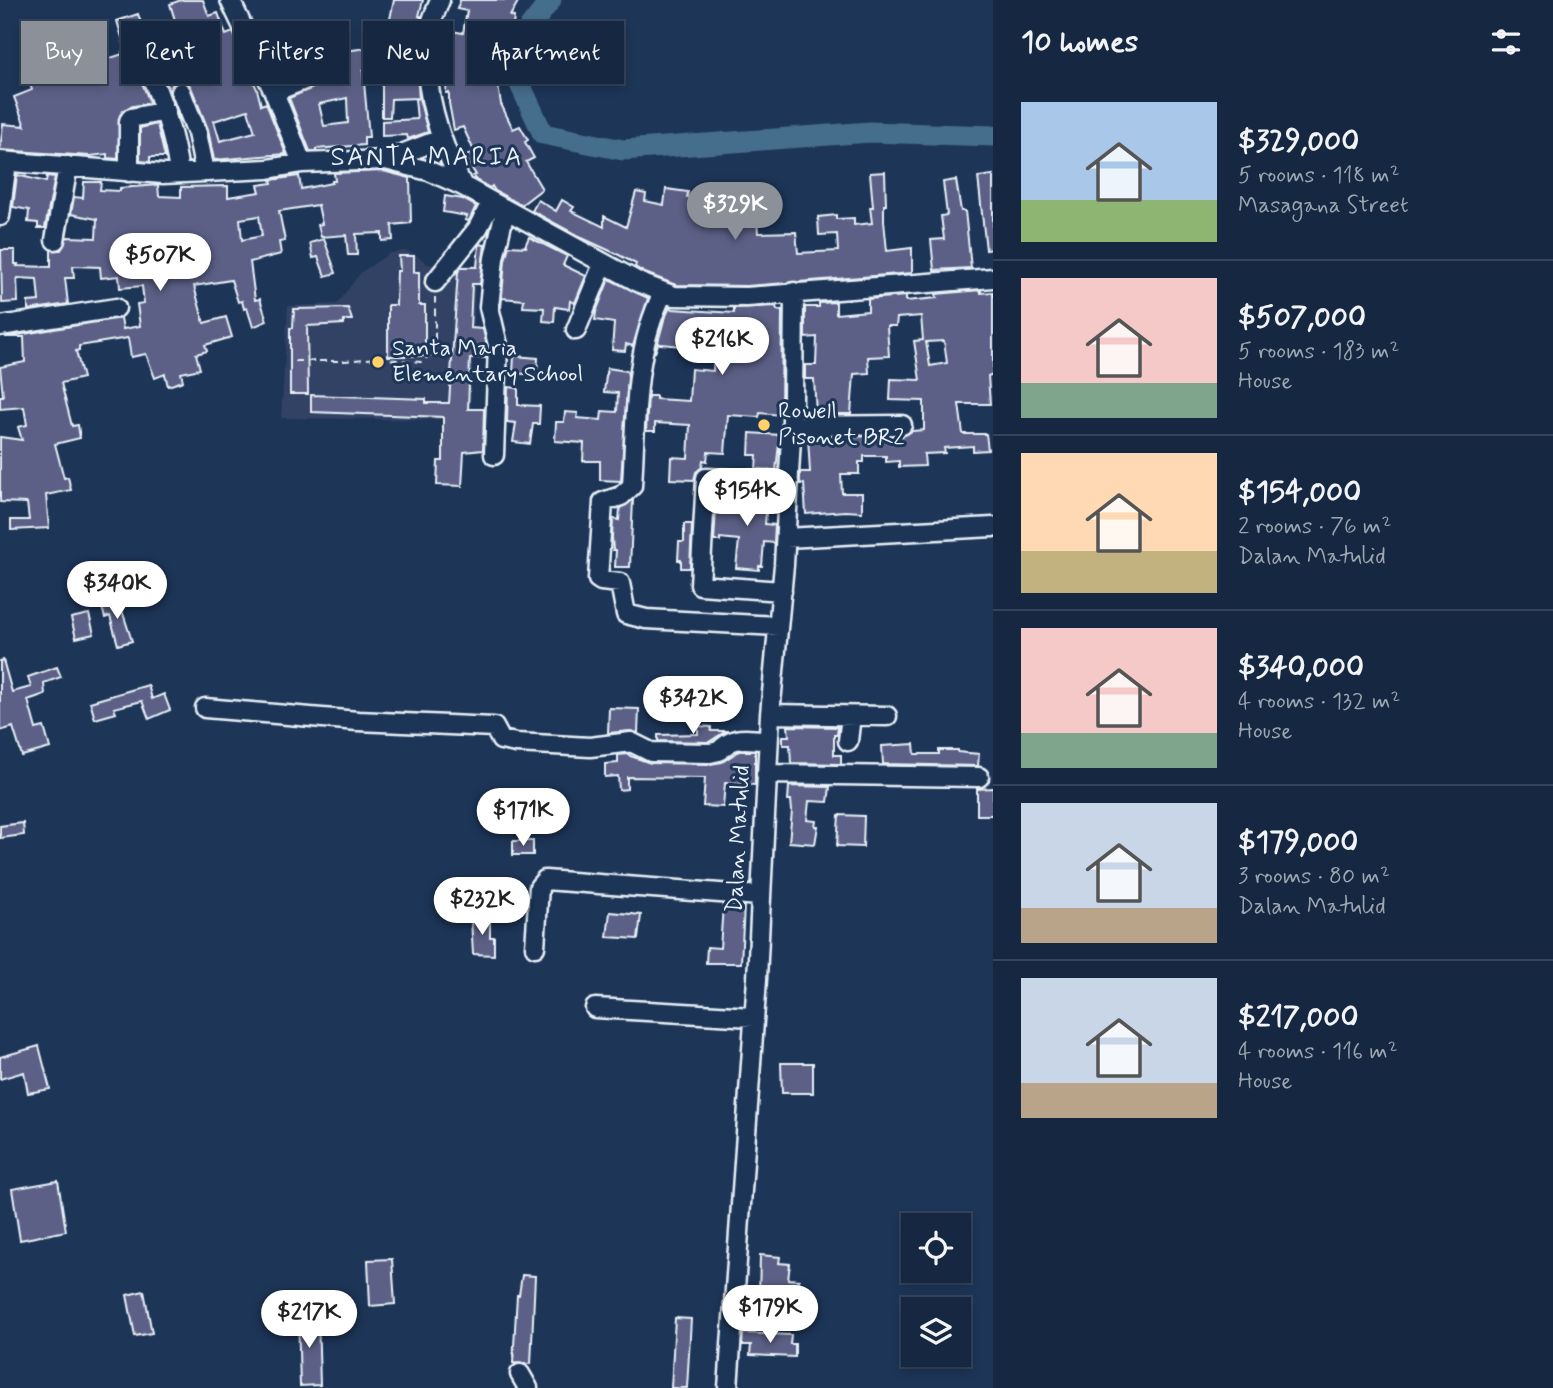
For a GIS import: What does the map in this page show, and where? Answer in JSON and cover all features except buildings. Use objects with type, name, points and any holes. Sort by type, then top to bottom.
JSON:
[{"type":"street","points":[[230,0],[274,92],[302,163]]},
{"type":"street","points":[[440,0],[428,34],[429,85],[441,139],[463,187]]},
{"type":"street","points":[[154,84],[171,125],[179,173]]},
{"type":"street","points":[[274,92],[294,84]]},
{"type":"street","points":[[181,92],[197,133],[205,172]]},
{"type":"street","points":[[129,172],[129,121],[131,118],[166,111]]},
{"type":"street","points":[[386,160],[441,139]]},
{"type":"street","points":[[0,216],[4,162],[129,172],[179,173],[268,169],[302,163],[386,160],[429,171],[463,187],[603,264],[663,293],[697,298],[747,297],[993,278]]},
{"type":"street","points":[[55,240],[68,166]]},
{"type":"street","points":[[435,282],[498,207]]},
{"type":"street","points":[[495,455],[498,345],[489,307],[498,207]]},
{"type":"street","points":[[576,330],[603,264]]},
{"type":"street","name":"Dalan Matulid","points":[[729,1388],[765,844],[768,740],[786,538],[792,426],[794,292]]},
{"type":"street","points":[[663,293],[643,352],[637,398],[632,486],[621,496],[603,502],[598,579],[620,583],[626,614],[646,619],[778,626]]},
{"type":"street","points":[[0,326],[116,308]]},
{"type":"street","points":[[792,426],[902,425]]},
{"type":"street","points":[[782,591],[699,585],[706,478],[789,482]]},
{"type":"street","points":[[786,538],[993,527]]},
{"type":"street","points":[[205,708],[358,721],[494,727],[501,740],[516,743],[590,747],[631,742],[651,752],[710,753],[719,751],[728,741],[768,740]]},
{"type":"street","points":[[770,714],[887,716]]},
{"type":"street","points":[[848,741],[851,716]]},
{"type":"street","points":[[766,774],[979,778]]},
{"type":"street","points":[[535,947],[539,887],[543,880],[760,896]]},
{"type":"street","points":[[595,1008],[753,1017]]},
{"type":"path","points":[[295,361],[376,358],[421,362],[435,352],[435,282]]},
{"type":"shaded area","name":"Santa Maria Elementary School","points":[[407,251],[428,264],[454,268],[458,264],[476,265],[470,420],[281,418],[288,306],[337,304],[361,272],[390,253]]},
{"type":"waterway","points":[[551,0],[507,56],[543,134],[623,150],[870,132],[993,136]]},
{"type":"place","name":"Santa Maria Elementary School","points":[[378,362]]},
{"type":"place","name":"Rowell Pisonet BR2","points":[[764,425]]},
{"type":"district","name":"SANTA MARIA","points":[[427,158]]}]
